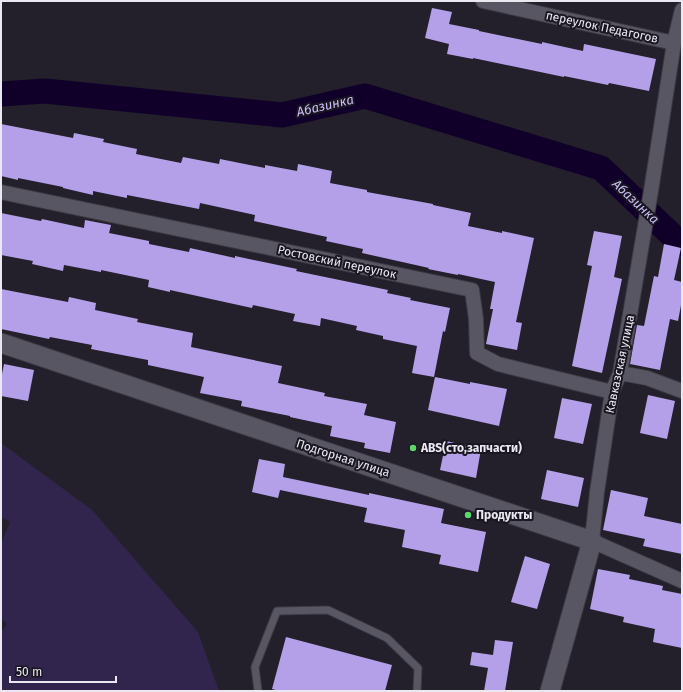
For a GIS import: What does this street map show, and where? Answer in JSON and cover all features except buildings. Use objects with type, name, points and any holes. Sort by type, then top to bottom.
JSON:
[{"type":"main road","name":"Подгорная улица","points":[[1,343],[592,541]]},
{"type":"main road","name":"Кавказская улица","points":[[550,691],[592,541]]},
{"type":"street","name":"переулок Педагогов","points":[[483,1],[674,43]]},
{"type":"street","name":"Кавказская улица","points":[[592,541],[597,492],[612,392],[620,373],[651,191],[674,43],[682,10]]},
{"type":"street","name":"Ростовский переулок","points":[[1,192],[472,290],[476,319],[477,353],[498,364],[612,392]]},
{"type":"street","points":[[620,373],[647,378],[682,391]]},
{"type":"street","name":"Подгорная улица","points":[[592,541],[682,581]]},
{"type":"lane","points":[[258,691],[255,666],[277,611],[328,610],[386,638],[418,668],[417,691]]},
{"type":"shaded area","points":[[1,443],[92,510],[198,632],[219,691],[1,691],[1,632],[7,624],[1,618],[1,544],[10,522],[1,517]]},
{"type":"waterway","name":"Абазинка","points":[[1,94],[45,91],[282,115],[365,96],[601,168],[682,244]]},
{"type":"place","name":"ABS(сто,запчасти)","points":[[413,448]]},
{"type":"place","name":"Продукты","points":[[468,515]]}]
